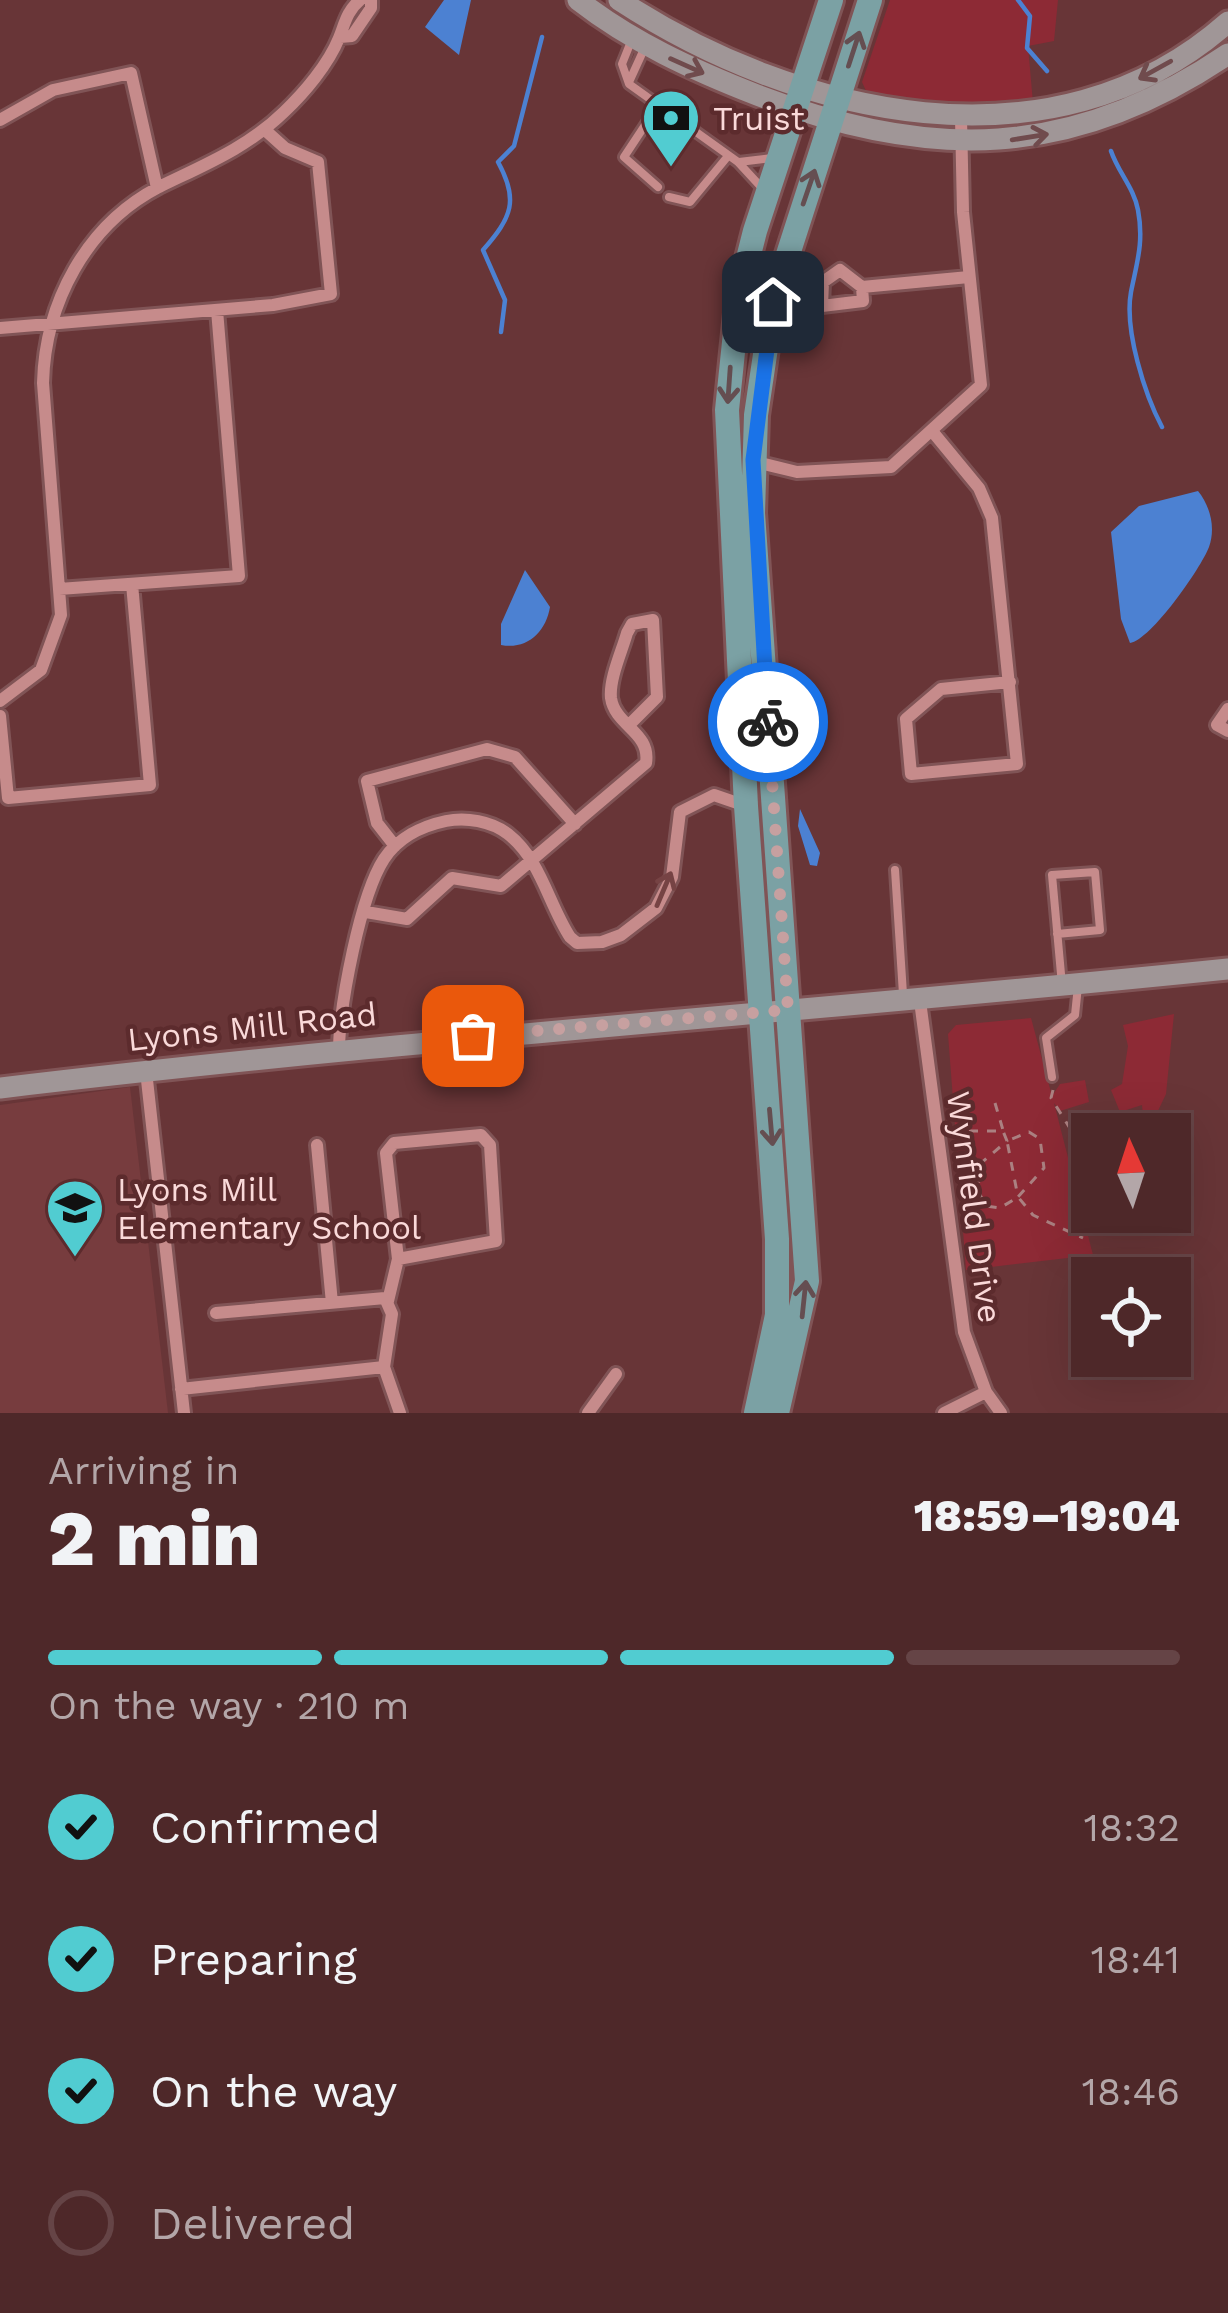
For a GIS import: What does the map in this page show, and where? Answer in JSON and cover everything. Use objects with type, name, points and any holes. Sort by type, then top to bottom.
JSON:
[{"type":"main road","points":[[578,0],[640,41],[835,110],[962,143],[1023,138],[1095,123],[1144,105],[1228,54]]},
{"type":"main road","points":[[619,0],[799,97]]},
{"type":"main road","points":[[756,1413],[777,1315],[775,1192],[746,806],[727,410],[740,294],[766,194],[831,0]]},
{"type":"main road","points":[[777,1413],[803,1315],[807,1281],[753,460],[773,302],[870,0]]},
{"type":"main road","points":[[835,110],[961,118],[1041,110],[1114,89],[1176,59],[1228,22]]},
{"type":"main road","name":"Lyons Mill Road","points":[[0,1088],[338,1048],[912,1001],[1228,968]]},
{"type":"street","points":[[0,701],[28,683],[50,655],[61,615],[43,383],[50,325],[92,242],[130,204],[217,161],[265,130],[305,91],[340,37],[340,26],[360,0]]},
{"type":"street","points":[[340,37],[352,36],[371,8],[370,0]]},
{"type":"street","points":[[0,120],[53,90],[131,73],[157,188]]},
{"type":"street","points":[[753,460],[797,472],[891,466],[981,386],[969,277],[961,118]]},
{"type":"street","points":[[0,328],[324,298],[333,288],[320,225],[318,162],[285,148],[265,130]]},
{"type":"street","points":[[862,286],[969,277]]},
{"type":"street","points":[[59,590],[239,576],[217,310]]},
{"type":"street","points":[[932,431],[987,504],[1010,682],[1017,764],[911,774],[907,718],[940,689],[1010,682]]},
{"type":"street","points":[[0,716],[8,798],[150,785],[132,584]]},
{"type":"street","points":[[366,912],[406,919],[445,880],[501,886],[646,763],[647,749],[612,704],[612,691],[632,624],[653,620],[657,698],[629,725]]},
{"type":"street","points":[[1228,709],[1217,725],[1228,731]]},
{"type":"street","points":[[395,846],[377,824],[367,781],[474,750],[515,757],[575,824]]},
{"type":"street","points":[[338,1048],[340,1012],[376,876],[395,846],[440,822],[479,821],[508,833],[531,862],[570,937],[577,943],[602,942],[639,924],[666,894],[680,812],[714,795],[746,806]]},
{"type":"street","name":"Wynfield Drive","points":[[912,1001],[937,1132],[964,1332],[986,1392],[1000,1413]]},
{"type":"street","points":[[146,1070],[184,1413]]},
{"type":"street","points":[[398,1259],[496,1241],[490,1145],[481,1135],[419,1138],[394,1143],[386,1153],[398,1259],[388,1301],[392,1314],[384,1367],[400,1413]]},
{"type":"street","points":[[317,1145],[332,1303]]},
{"type":"street","points":[[216,1313],[388,1301]]},
{"type":"street","points":[[181,1389],[384,1367]]},
{"type":"street","points":[[588,1413],[616,1374]]},
{"type":"street","points":[[944,1413],[986,1392]]},
{"type":"lane","points":[[640,41],[622,64],[629,84],[737,163],[766,194]]},
{"type":"lane","points":[[629,84],[640,41]]},
{"type":"lane","points":[[658,188],[624,157],[659,104]]},
{"type":"lane","points":[[670,196],[690,202],[728,156]]},
{"type":"lane","points":[[737,163],[779,156]]},
{"type":"lane","points":[[895,870],[912,1001]]},
{"type":"lane","points":[[1052,1077],[1046,1038],[1075,1015],[1057,934],[1052,875],[1095,872],[1100,930],[1057,934]]},
{"type":"path","points":[[1052,1077],[1051,1098],[1071,1130]]},
{"type":"path","points":[[995,1103],[1018,1198],[1033,1215],[1082,1238]]},
{"type":"path","points":[[985,1128],[999,1119]]},
{"type":"path","points":[[937,1132],[1003,1131]]},
{"type":"path","points":[[1029,1132],[1043,1148],[1041,1175],[1018,1198],[994,1209],[980,1198],[980,1164],[1007,1141],[1029,1132]]},
{"type":"shaded area","points":[[890,0],[1058,0],[1054,41],[1028,46],[1033,103],[872,104],[862,82]]},
{"type":"shaded area","points":[[1174,1014],[1166,1094],[1157,1113],[1143,1113],[1142,1105],[1120,1112],[1111,1090],[1122,1084],[1128,1046],[1123,1025]]},
{"type":"shaded area","points":[[1031,1018],[1052,1096],[1060,1084],[1085,1080],[1089,1102],[1060,1111],[1054,1103],[1071,1169],[1071,1233],[1087,1233],[1093,1255],[966,1270],[948,1034],[956,1025]]},
{"type":"shaded area","name":"Lyons Mill Elementary School","points":[[130,1087],[168,1413],[0,1413],[0,1105]]},
{"type":"water","points":[[444,0],[471,0],[459,55],[425,27]]},
{"type":"water","points":[[1198,491],[1211,517],[1209,547],[1162,617],[1130,643],[1121,619],[1111,532],[1139,506]]},
{"type":"water","points":[[525,570],[550,607],[548,616],[527,642],[501,645],[501,624]]},
{"type":"water","points":[[800,809],[820,853],[817,866],[810,865],[798,826]]},
{"type":"waterway","points":[[1018,0],[1030,16],[1027,48],[1047,71]]},
{"type":"waterway","points":[[501,332],[505,300],[483,250],[501,228],[509,208],[509,187],[498,162],[514,146],[542,37]]},
{"type":"waterway","points":[[1111,151],[1138,210],[1140,242],[1130,325],[1143,380],[1162,427]]},
{"type":"way so far","points":[[473,1036],[788,1010],[768,722]]},
{"type":"place","name":"Truist","points":[[671,169]]},
{"type":"place","name":"Lyons Mill Elementary School","points":[[75,1259]]},
{"type":"route","points":[[768,722],[753,460],[764,344],[773,302]]}]
